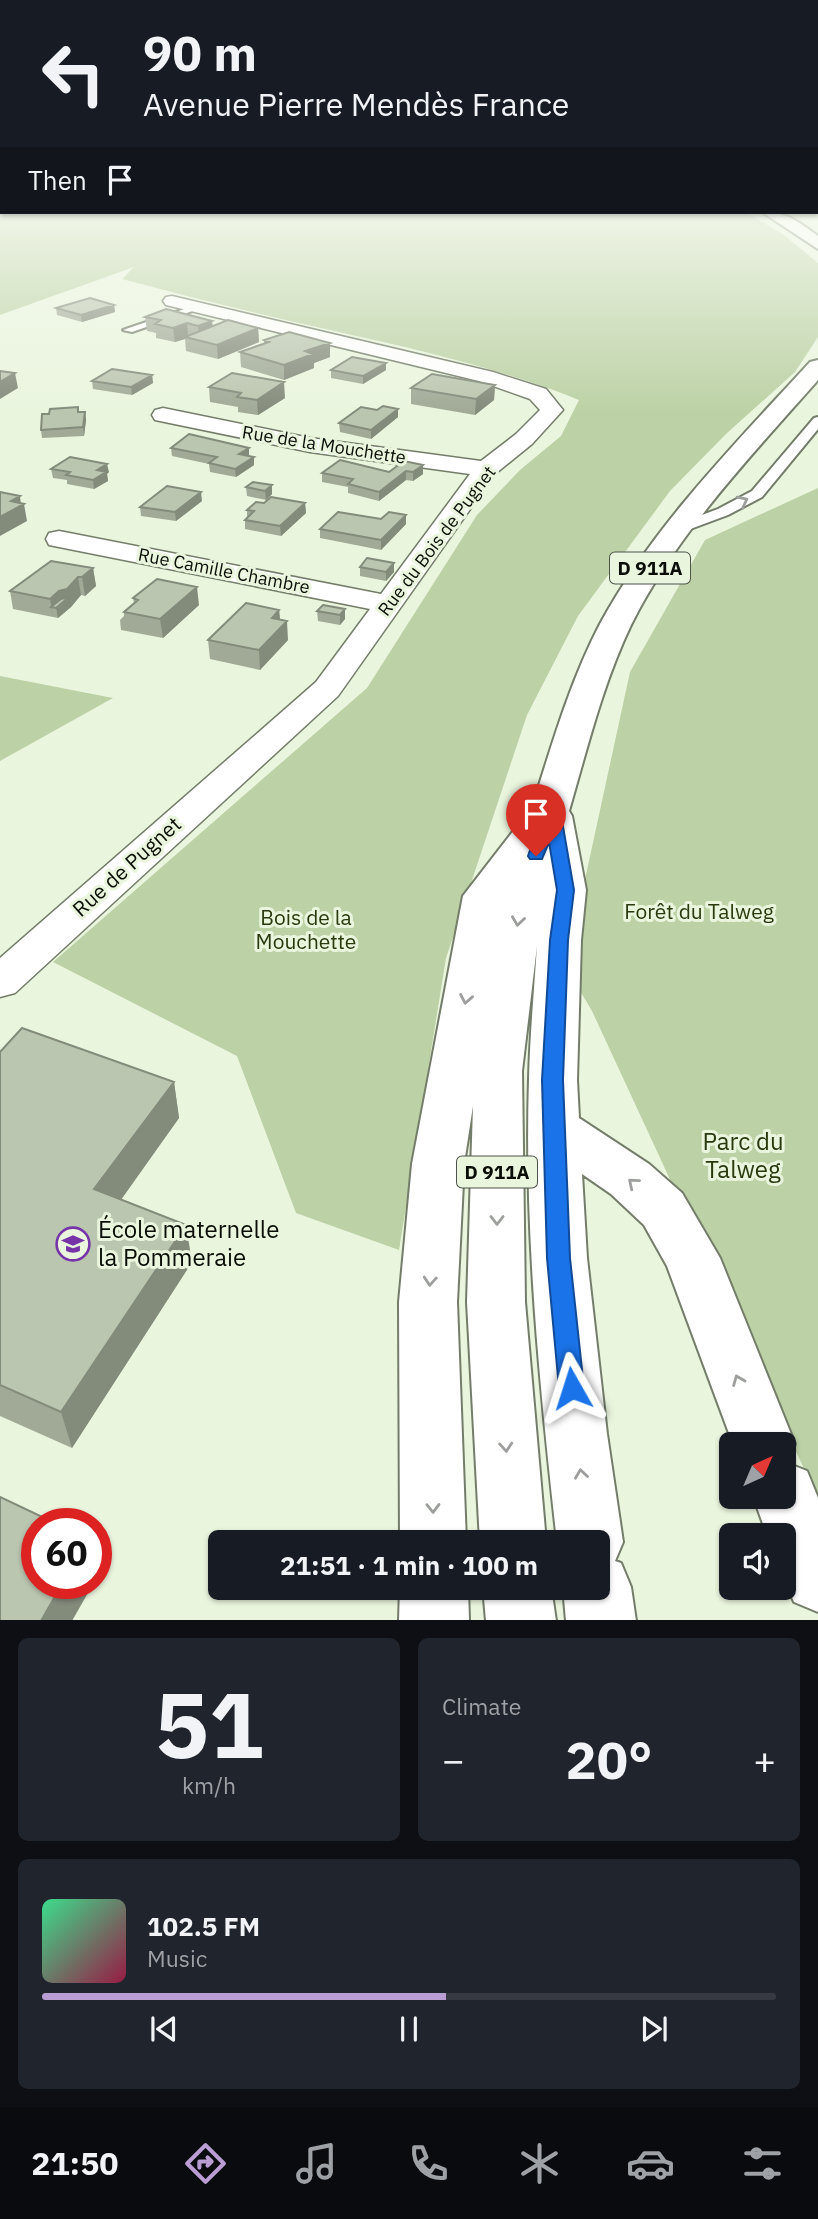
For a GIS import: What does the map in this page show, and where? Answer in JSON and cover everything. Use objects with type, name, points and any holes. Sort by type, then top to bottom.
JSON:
[{"type":"main road","name":"D 911A","points":[[512,1530],[496,1302],[498,1072],[521,903],[582,709],[614,626],[645,575],[680,528],[757,432],[818,367]]},
{"type":"main road","name":"D 911A","points":[[552,809],[565,890],[559,940],[552,1080],[559,1258],[588,1530]]},
{"type":"main road","points":[[433,1530],[428,1302],[439,1164],[484,896],[552,809]]},
{"type":"main road","points":[[554,1127],[629,1179],[663,1209],[692,1258],[759,1432]]},
{"type":"main road","points":[[790,1509],[818,1578]]},
{"type":"main road","points":[[434,1600],[434,1620]]},
{"type":"main road","points":[[519,1600],[521,1620]]},
{"type":"main road","points":[[599,1600],[601,1620]]},
{"type":"street","name":"Rue du Bois de Pugnet","points":[[172,301],[486,376],[538,394],[552,410],[524,439],[486,469],[327,689],[254,752]]},
{"type":"street","name":"Rue de la Mouchette","points":[[163,415],[310,445],[486,469]]},
{"type":"street","name":"Rue Camille Chambre","points":[[59,539],[390,604]]},
{"type":"street","name":"Rue de Pugnet","points":[[0,982],[254,752]]},
{"type":"lane","points":[[128,330],[199,307]]},
{"type":"lane","points":[[680,528],[723,512],[757,494],[818,421]]},
{"type":"green space","name":"Bois de la Mouchette","points":[[0,262],[818,263],[818,337],[795,372],[726,434],[670,491],[578,616],[527,715],[446,958],[399,1250],[296,1213],[237,1056],[53,962],[367,688],[477,515],[520,470],[561,436],[579,400],[442,356],[122,279],[134,267],[0,315]]},
{"type":"green space","name":"Forêt du Talweg","points":[[818,488],[818,1499],[796,1451],[796,1432],[787,1432],[592,1011],[566,967],[630,672],[705,540]]},
{"type":"green space","points":[[0,676],[113,698],[0,761]]},
{"type":"building","points":[[90,298],[114,305],[81,315],[56,308]]},
{"type":"building","points":[[166,309],[212,321],[198,326],[187,323],[173,328],[155,324],[161,320],[145,317]]},
{"type":"building","points":[[228,320],[258,328],[217,345],[185,337]]},
{"type":"building","points":[[289,332],[330,343],[305,351],[313,354],[284,365],[240,352],[269,342],[264,340]]},
{"type":"building","points":[[352,357],[386,363],[363,376],[331,370]]},
{"type":"building","points":[[112,369],[152,375],[131,387],[92,381]]},
{"type":"building","points":[[0,371],[15,373],[0,382]]},
{"type":"building","points":[[232,373],[284,382],[257,400],[237,397],[241,393],[209,387]]},
{"type":"building","points":[[432,374],[495,385],[476,399],[411,388]]},
{"type":"building","points":[[383,406],[398,409],[371,430],[339,423],[361,407],[377,410]]},
{"type":"building","points":[[78,407],[78,412],[85,412],[83,427],[41,430],[42,414],[49,414],[50,409]]},
{"type":"building","points":[[189,434],[249,448],[239,454],[254,457],[235,469],[209,463],[217,457],[171,448]]},
{"type":"building","points":[[70,457],[107,464],[97,470],[106,472],[93,480],[51,469]]},
{"type":"building","points":[[340,460],[389,472],[404,461],[423,465],[413,472],[406,471],[379,492],[348,484],[353,479],[322,473]]},
{"type":"building","points":[[253,482],[272,485],[265,491],[246,487]]},
{"type":"building","points":[[167,486],[201,492],[175,512],[140,507]]},
{"type":"building","points":[[0,492],[20,496],[11,501],[24,504],[0,517]]},
{"type":"building","points":[[271,497],[305,503],[280,526],[245,520],[254,511],[247,510],[256,502],[264,503]]},
{"type":"building","points":[[338,512],[381,519],[389,512],[406,515],[381,540],[320,529]]},
{"type":"building","points":[[367,558],[394,563],[386,572],[360,567]]},
{"type":"building","points":[[51,561],[93,568],[50,599],[10,591]]},
{"type":"building","points":[[157,579],[197,587],[160,619],[124,612],[138,600],[133,598]]},
{"type":"building","points":[[69,597],[56,608],[51,607],[61,599]]},
{"type":"building","points":[[246,603],[279,610],[272,618],[287,621],[259,650],[208,640]]},
{"type":"building","points":[[323,605],[345,609],[340,615],[317,611]]},
{"type":"building","name":"École maternelle la Pommeraie","points":[[22,1028],[174,1082],[94,1189],[186,1225],[61,1412],[0,1385],[0,1052]]},
{"type":"building","points":[[0,1497],[23,1508],[21,1508],[21,1599],[53,1599],[42,1620],[0,1620]]},
{"type":"place","name":"École maternelle la Pommeraie","points":[[73,1244]]},
{"type":"route","points":[[536,856],[552,809],[565,890],[559,940],[552,1080],[559,1258],[572,1388]]},
{"type":"park label","name":"Parc du Talweg","points":[[743,1156]]}]
